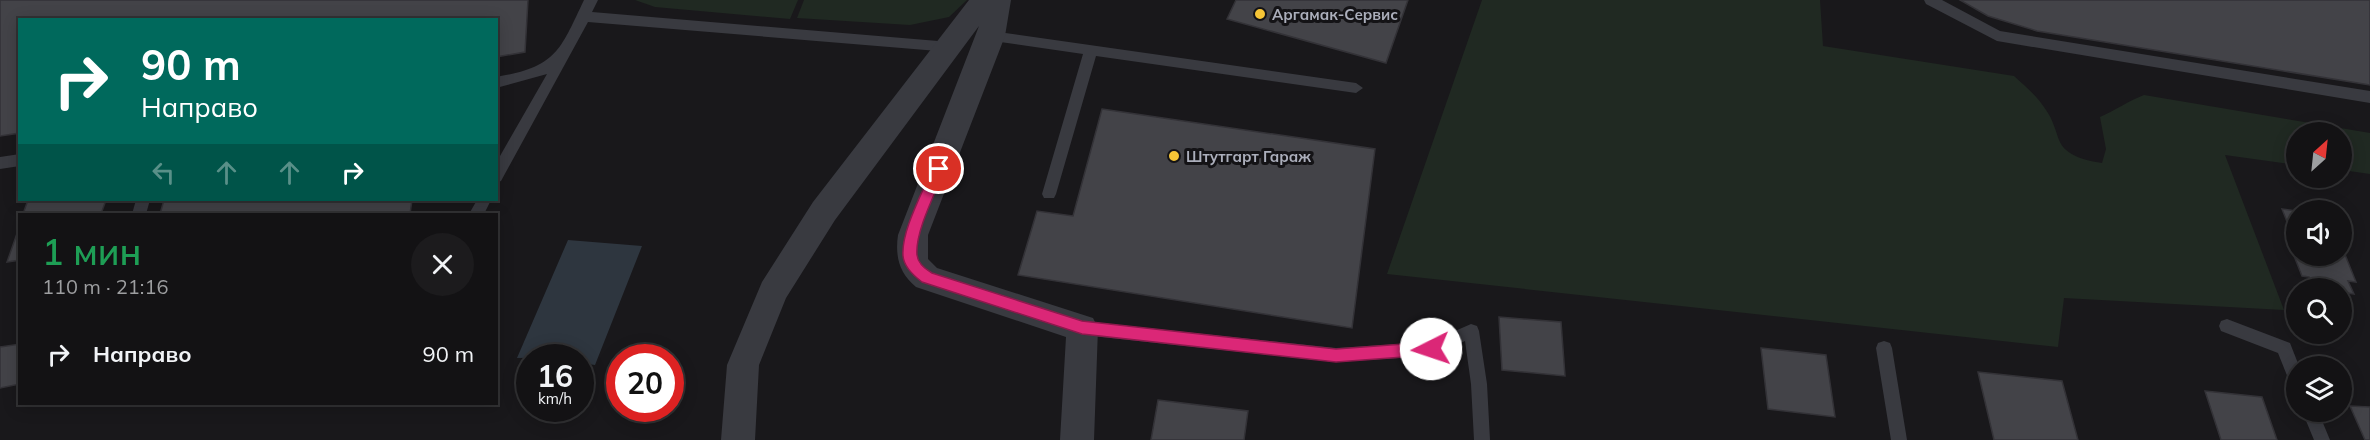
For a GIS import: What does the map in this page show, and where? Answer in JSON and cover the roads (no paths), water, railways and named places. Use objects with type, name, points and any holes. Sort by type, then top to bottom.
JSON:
[{"type":"street","points":[[738,440],[743,365],[773,292],[824,211],[984,0]]},
{"type":"street","points":[[998,0],[991,36],[913,235],[910,257],[917,271],[927,278],[1082,327],[1077,440]]},
{"type":"lane","points":[[498,173],[566,52],[591,0]]},
{"type":"lane","points":[[1931,0],[1996,36],[2370,97]]},
{"type":"lane","points":[[583,16],[950,47]]},
{"type":"lane","points":[[991,36],[1356,88]]},
{"type":"lane","points":[[1049,194],[1090,50]]},
{"type":"lane","points":[[498,83],[519,79],[548,67],[566,52]]},
{"type":"lane","points":[[0,163],[18,160]]},
{"type":"lane","points":[[2227,326],[2284,348],[2287,356]]},
{"type":"lane","points":[[1082,327],[1336,356],[1431,349],[1471,331],[1479,384],[1482,440]]},
{"type":"lane","points":[[1884,348],[1899,440]]},
{"type":"lane","points":[[2315,422],[2322,440]]},
{"type":"place","name":"Аргамак-Сервис","points":[[1260,14]]},
{"type":"place","name":"Штутгарт Гараж","points":[[1174,156]]}]
